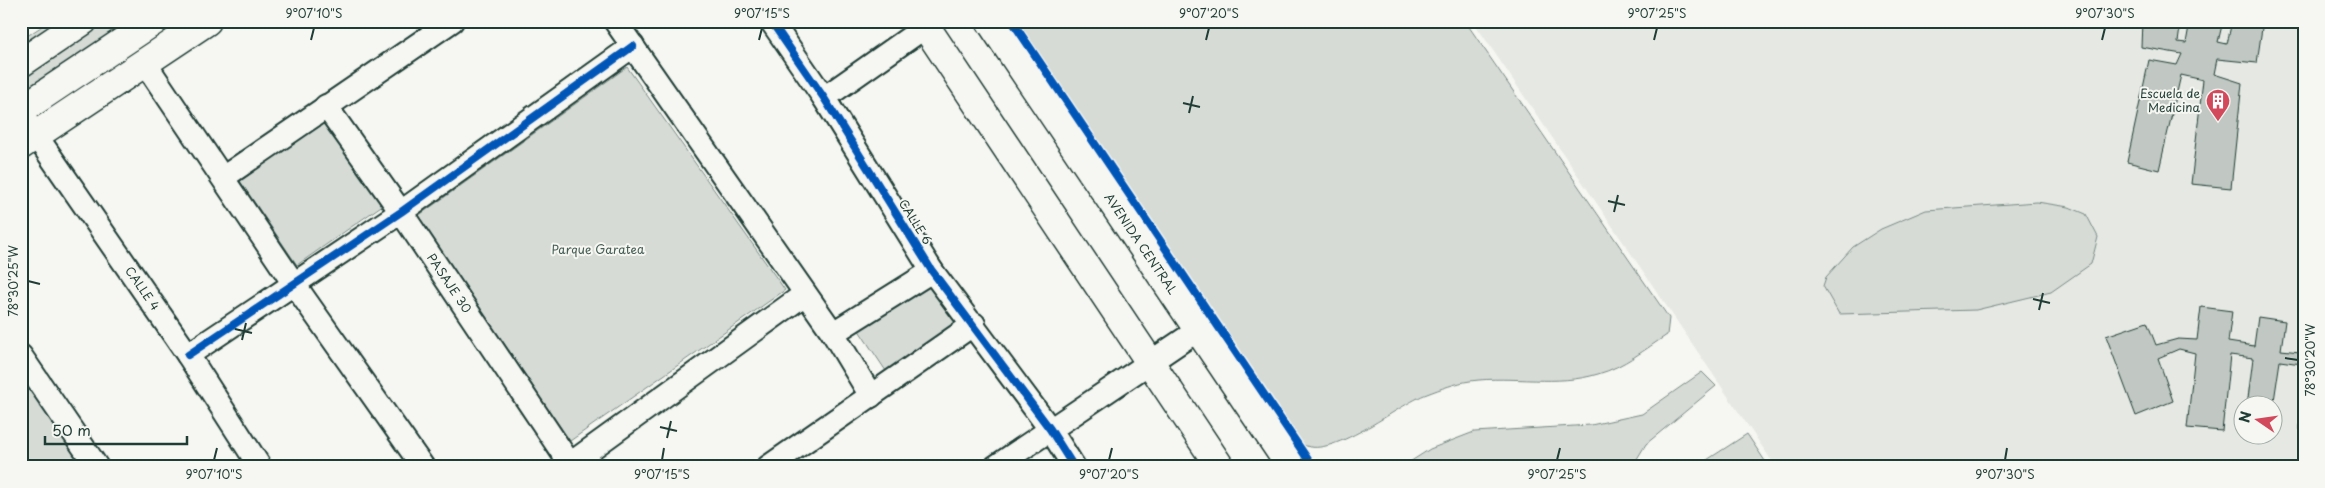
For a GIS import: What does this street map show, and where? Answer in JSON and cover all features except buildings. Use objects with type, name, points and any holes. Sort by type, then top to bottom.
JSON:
[{"type":"main road","points":[[21,63],[83,21]]},
{"type":"main road","points":[[21,110],[154,21]]},
{"type":"main road","points":[[26,131],[145,63],[207,21]]},
{"type":"main road","name":"AVENIDA CENTRAL","points":[[990,21],[1291,467]]},
{"type":"main road","points":[[923,24],[1220,467]]},
{"type":"street","points":[[224,177],[452,21]]},
{"type":"street","points":[[615,21],[834,333],[871,396]]},
{"type":"street","name":"CALLE 6","points":[[771,21],[824,98],[932,270],[974,324],[1050,429],[1074,467]]},
{"type":"street","points":[[824,98],[923,24]]},
{"type":"street","points":[[188,354],[401,212],[633,46]]},
{"type":"street","points":[[145,63],[224,177],[294,284],[423,467]]},
{"type":"street","name":"PASAJE 30","points":[[326,106],[401,212],[571,465]]},
{"type":"street","name":"CALLE 4","points":[[26,131],[188,354],[260,467]]},
{"type":"street","points":[[834,333],[932,270]]},
{"type":"street","points":[[571,465],[805,294]]},
{"type":"street","points":[[768,467],[974,324]]},
{"type":"street","points":[[995,467],[1151,364],[1198,330]]},
{"type":"street","points":[[21,356],[97,467]]},
{"type":"shaded area","points":[[1473,21],[2304,21],[2304,467],[1776,467]]},
{"type":"green space","points":[[50,21],[77,21],[21,58],[21,40]]},
{"type":"green space","points":[[91,21],[112,21],[123,39],[21,106],[21,67]]},
{"type":"green space","points":[[162,21],[198,21],[148,55],[137,38]]},
{"type":"green space","points":[[1018,21],[1465,21],[1669,318],[1667,335],[1617,367],[1598,374],[1566,380],[1502,379],[1459,383],[1427,394],[1345,439],[1328,445],[1313,447],[1301,443]]},
{"type":"green space","name":"Parque Garatea","points":[[627,67],[785,290],[570,441],[418,216]]},
{"type":"green space","points":[[326,120],[384,204],[297,265],[240,181]]},
{"type":"green space","points":[[2037,202],[2069,207],[2086,214],[2098,237],[2091,264],[2051,292],[1976,310],[1839,314],[1823,286],[1826,277],[1853,247],[1881,229],[1926,210]]},
{"type":"green space","points":[[932,279],[962,324],[888,374],[858,329]]},
{"type":"green space","points":[[21,371],[85,467],[21,467]]},
{"type":"green space","points":[[1702,372],[1716,386],[1646,444],[1632,467],[1402,467],[1430,449],[1474,432],[1591,425],[1642,414]]},
{"type":"green space","points":[[1747,434],[1769,467],[1696,467]]},
{"type":"cycle path","points":[[771,21],[824,98],[932,271],[1050,429],[1074,467]]},
{"type":"cycle path","points":[[1012,21],[1313,467]]},
{"type":"cycle path","points":[[188,355],[401,212],[633,46]]},
{"type":"place","name":"Escuela de Medicina","points":[[2218,122]]}]
